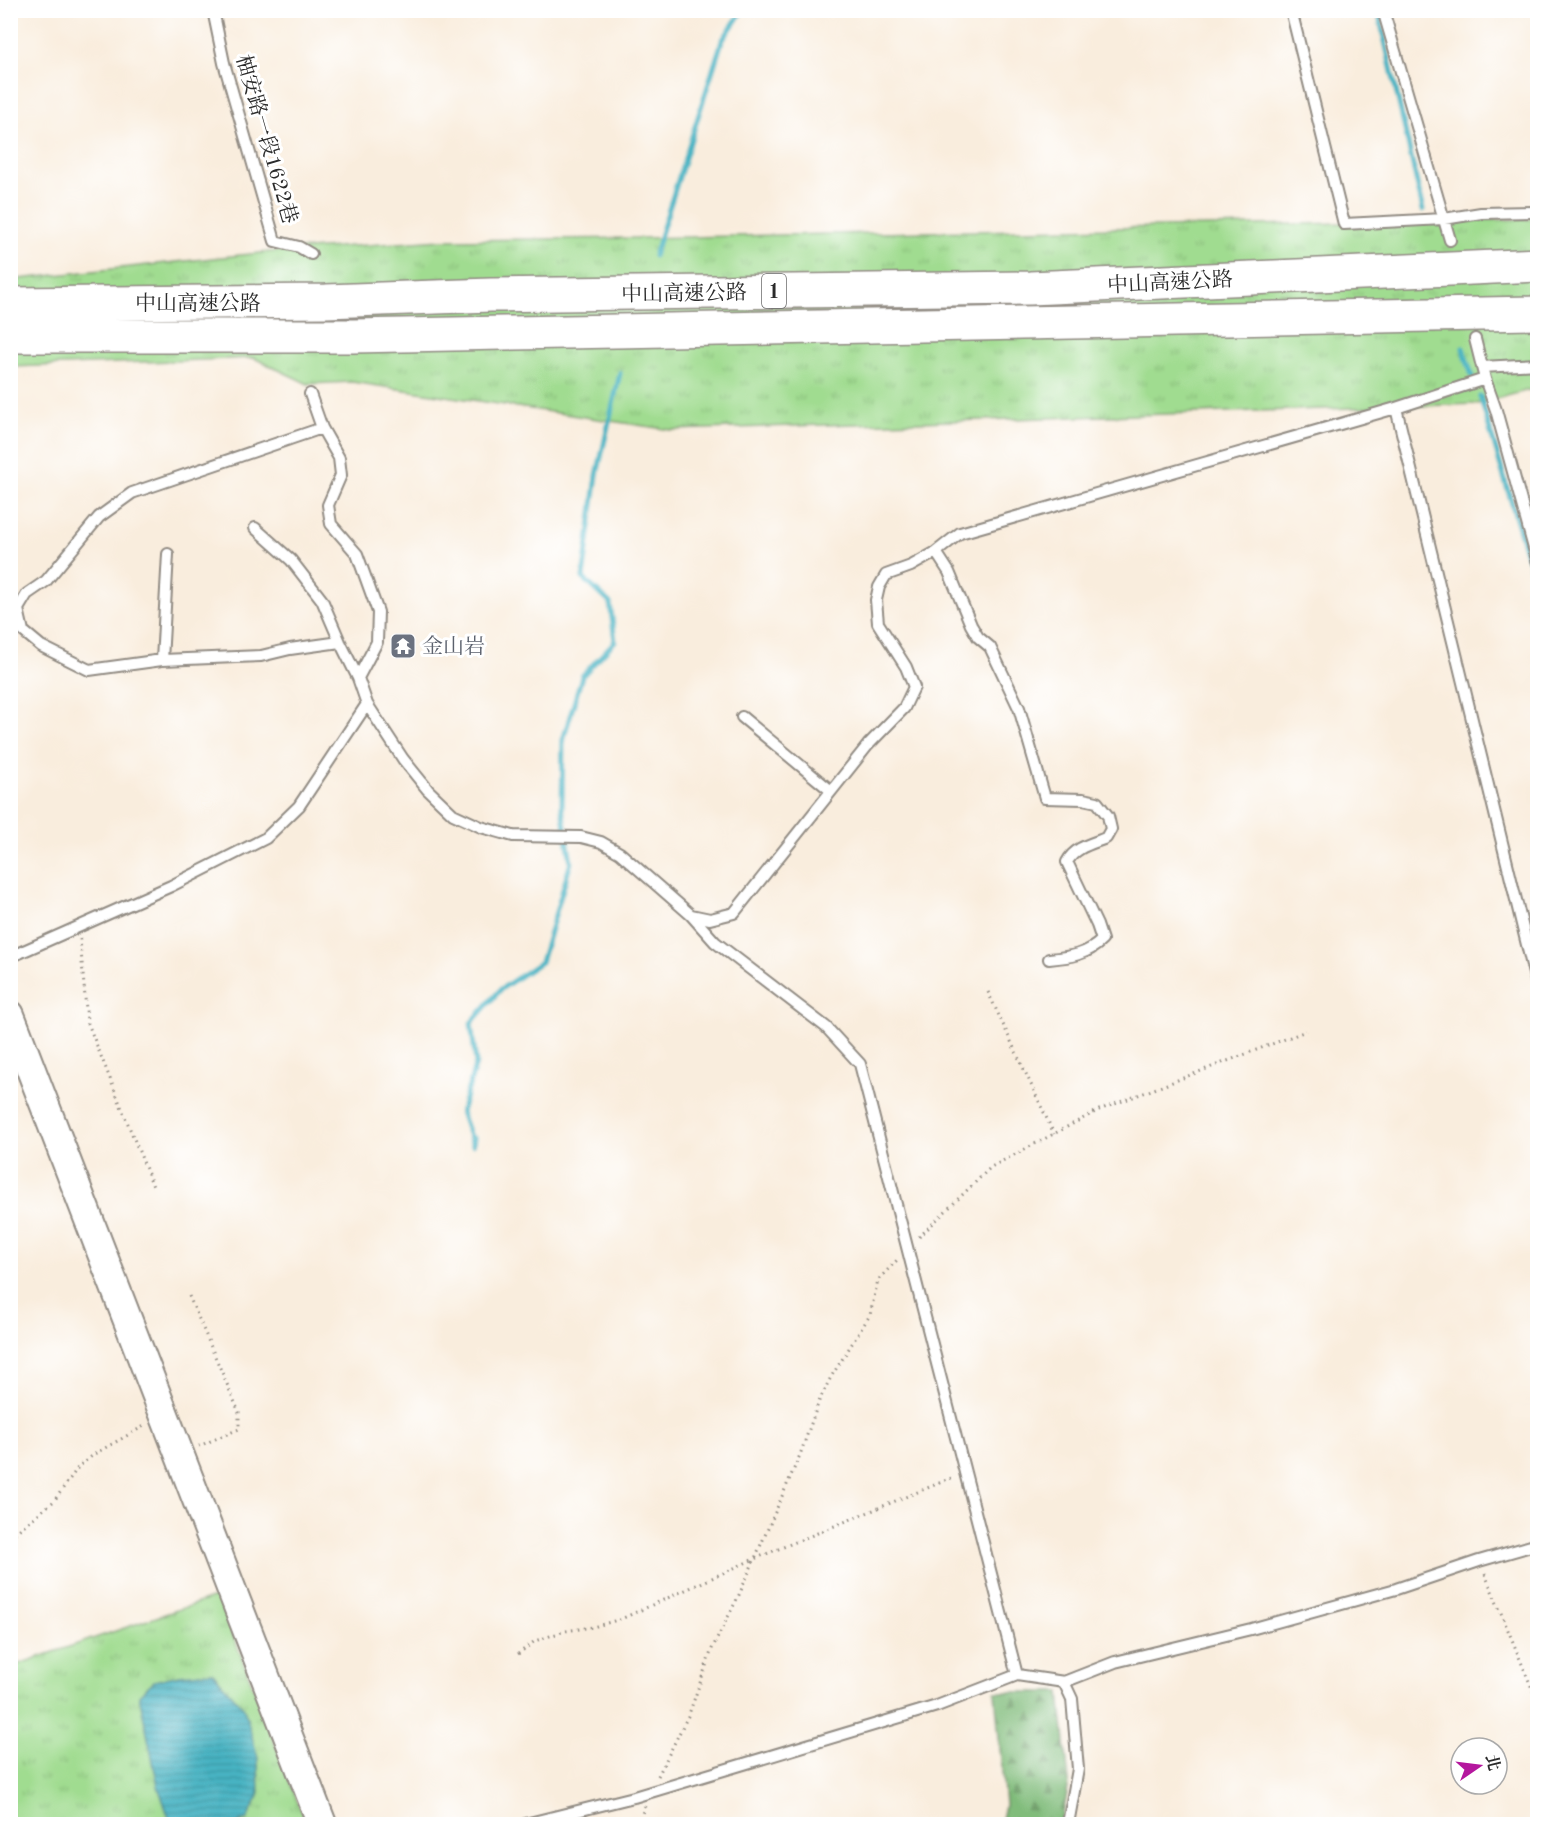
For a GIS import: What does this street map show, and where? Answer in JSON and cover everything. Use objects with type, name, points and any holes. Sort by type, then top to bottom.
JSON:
[{"type":"highway","name":"中山高速公路","points":[[10,304],[326,302],[491,295],[1030,288],[1538,265]]},
{"type":"highway","name":"中山高速公路","points":[[10,336],[364,336],[1538,313]]},
{"type":"street","points":[[10,1015],[322,1824]]},
{"type":"lane","name":"柚安路一段1622巷","points":[[213,10],[224,63],[275,241],[299,247],[311,254]]},
{"type":"lane","points":[[1291,10],[1344,224],[1444,219],[1481,213],[1538,212]]},
{"type":"lane","points":[[1383,10],[1450,240]]},
{"type":"lane","points":[[1475,339],[1538,562]]},
{"type":"lane","points":[[1482,367],[1538,364]]},
{"type":"lane","points":[[691,915],[710,919],[734,913],[830,790],[868,745],[904,708],[914,687],[906,667],[878,623],[876,600],[879,587],[886,575],[911,566],[936,552],[960,532],[1396,408],[1485,379]]},
{"type":"lane","points":[[310,394],[322,428],[339,458],[341,475],[328,505],[331,524],[357,554],[378,612],[377,642],[358,678]]},
{"type":"lane","points":[[1396,408],[1538,990]]},
{"type":"lane","points":[[322,428],[132,493],[99,518],[46,581],[27,594],[18,609],[23,630],[41,646],[89,670],[162,660],[261,656],[290,649],[340,642]]},
{"type":"lane","points":[[255,528],[291,560],[322,600],[358,678],[367,704],[403,759],[428,790],[453,814],[481,827],[513,836],[581,837],[601,842],[620,853],[691,915],[715,942],[825,1027],[860,1064],[1017,1675]]},
{"type":"lane","points":[[936,552],[949,572],[971,625],[978,637],[990,647],[1019,708],[1045,798],[1083,799],[1097,802],[1108,816],[1111,829],[1106,838],[1078,849],[1072,853],[1067,862],[1102,940],[1092,950],[1072,957],[1049,959]]},
{"type":"lane","points":[[162,660],[168,554]]},
{"type":"lane","points":[[10,957],[171,886],[266,838],[299,806],[367,704]]},
{"type":"lane","points":[[742,717],[830,790]]},
{"type":"lane","points":[[525,1824],[650,1792],[937,1706],[1017,1675],[1064,1682],[1115,1662],[1251,1629],[1396,1589],[1538,1544]]},
{"type":"lane","points":[[1064,1682],[1072,1699],[1078,1769],[1068,1824]]},
{"type":"path","points":[[79,926],[87,1021],[154,1189]]},
{"type":"path","points":[[988,992],[1054,1134]]},
{"type":"path","points":[[638,1824],[650,1792],[689,1714],[712,1649],[739,1595],[800,1455],[819,1401],[870,1315],[878,1280],[992,1167],[1099,1110],[1306,1031]]},
{"type":"path","points":[[178,1453],[239,1429],[239,1412],[189,1296]]},
{"type":"path","points":[[10,1537],[54,1500],[79,1466],[123,1436],[164,1416]]},
{"type":"path","points":[[518,1654],[535,1641],[565,1631],[593,1627],[621,1619],[754,1558],[964,1474]]},
{"type":"path","points":[[1479,1561],[1538,1703]]},
{"type":"green space","points":[[1537,219],[1537,388],[1477,404],[671,430],[352,382],[308,384],[254,358],[11,367],[10,280],[278,251],[443,240],[644,238]]},
{"type":"green space","points":[[218,1596],[306,1824],[11,1824],[10,1667]]},
{"type":"green space","points":[[995,1692],[1060,1692],[1069,1783],[1061,1824],[1001,1824],[1005,1805]]},
{"type":"water","points":[[212,1672],[244,1708],[258,1758],[259,1796],[247,1819],[237,1824],[174,1824],[170,1821],[158,1786],[139,1695],[154,1681],[179,1675]]},
{"type":"waterway","points":[[654,256],[722,41],[743,10]]},
{"type":"waterway","points":[[1378,10],[1423,210]]},
{"type":"waterway","points":[[1463,348],[1472,376]]},
{"type":"waterway","points":[[474,1138],[473,1145],[461,1112],[476,1063],[471,1023],[501,989],[541,962],[571,862],[562,808],[563,740],[582,676],[615,641],[610,603],[583,578],[597,475],[620,373]]},
{"type":"waterway","points":[[1480,396],[1538,592]]},
{"type":"place","name":"金山岩","points":[[403,646]]}]
